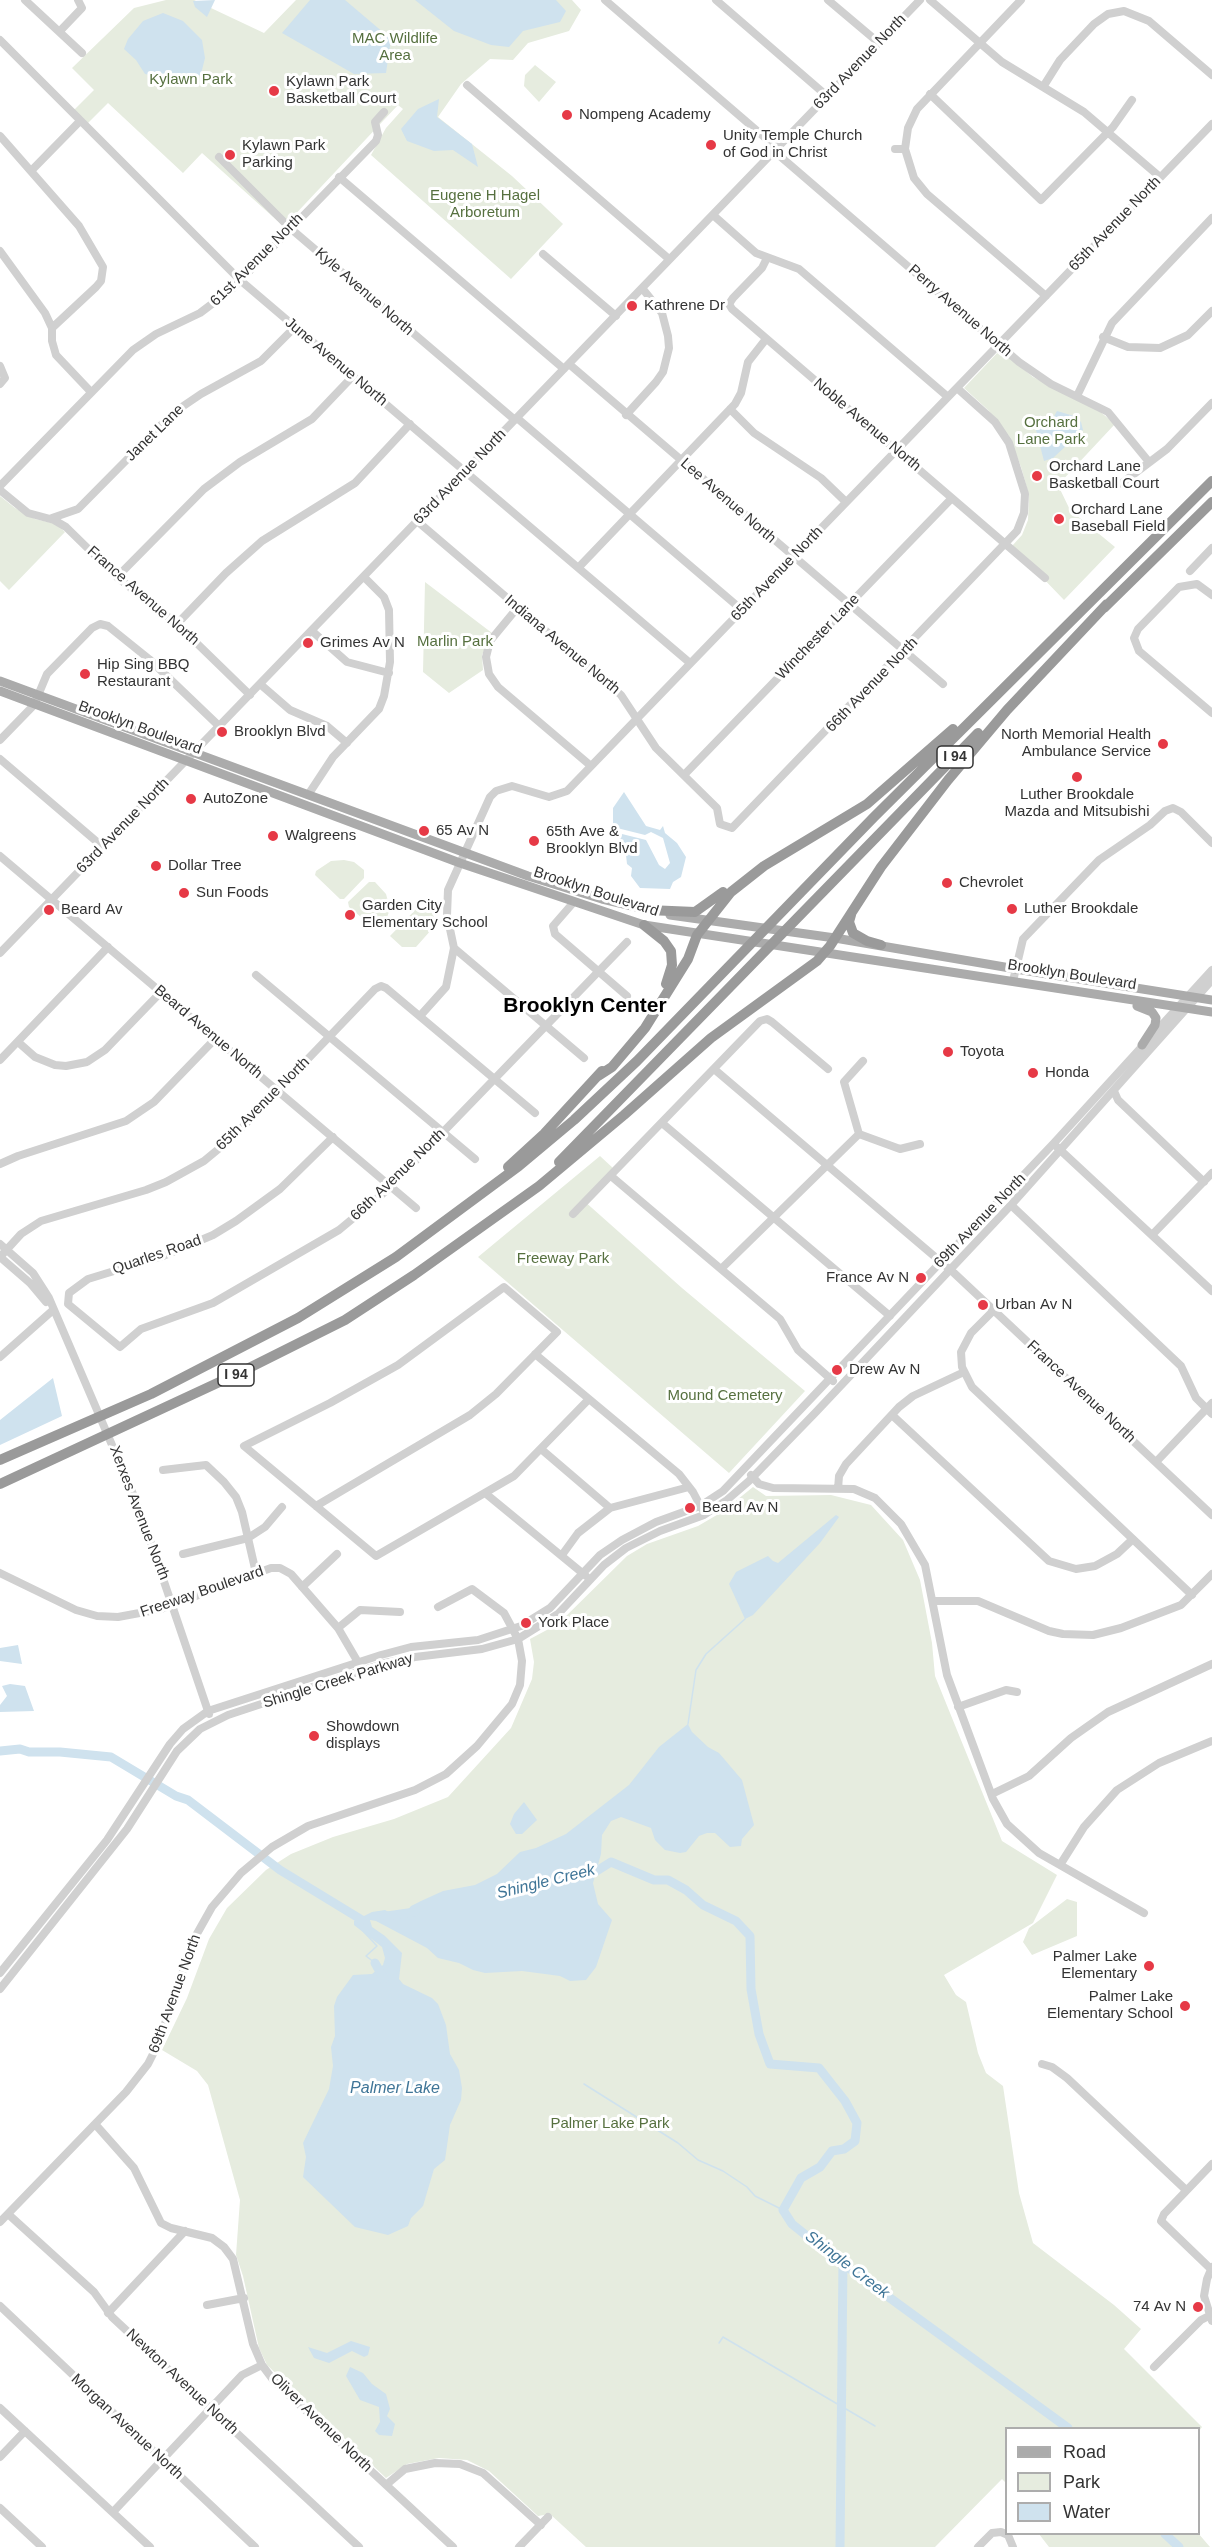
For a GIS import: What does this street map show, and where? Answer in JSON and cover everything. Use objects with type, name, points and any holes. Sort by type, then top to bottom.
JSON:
[{"type":"highway","name":"I 94","points":[[0,1460],[151,1394],[239,1350],[351,1286],[454,1216],[526,1160],[594,1103],[984,706],[1212,481]]},
{"type":"highway","name":"I 94","points":[[0,1484],[299,1344],[373,1303],[459,1244],[570,1152],[1107,604],[1212,502]]},
{"type":"highway","points":[[459,1244],[584,1150],[711,1038],[798,977],[826,952],[881,867],[953,773],[1007,710],[1107,604]]},
{"type":"highway","points":[[454,1216],[544,1134],[598,1076],[637,1029],[707,920],[739,885],[875,798],[960,723],[984,706]]},
{"type":"highway","points":[[648,910],[686,913],[700,910],[753,870],[789,851]]},
{"type":"highway","points":[[853,909],[849,922],[853,933],[867,942],[881,945]]},
{"type":"highway","points":[[644,925],[664,941],[670,951],[672,965],[666,984]]},
{"type":"highway","points":[[598,1076],[612,1067],[645,1028],[688,959],[696,938]]},
{"type":"main road","name":"Brooklyn Boulevard","points":[[0,681],[562,888],[648,910],[881,945],[1212,1000]]},
{"type":"main road","name":"Brooklyn Boulevard","points":[[0,692],[460,863],[573,903],[644,925],[696,938],[826,952],[1212,1012]]},
{"type":"main road","points":[[1112,997],[1154,1014],[1155,1025],[1142,1045]]},
{"type":"street","points":[[25,0],[82,53]]},
{"type":"street","points":[[60,31],[82,8],[78,0]]},
{"type":"street","name":"Perry Avenue North","points":[[605,0],[1034,374],[1108,412],[1149,462]]},
{"type":"street","points":[[716,0],[828,96]]},
{"type":"street","points":[[828,0],[879,43]]},
{"type":"street","name":"63rd Avenue North","points":[[0,953],[920,0]]},
{"type":"street","points":[[930,0],[1002,62],[1084,112],[1160,177]]},
{"type":"street","points":[[1021,0],[930,94],[912,118],[905,149],[909,169],[920,187],[1046,296]]},
{"type":"street","points":[[1043,87],[1060,60],[1094,24],[1108,14],[1124,11],[1133,12],[1149,21],[1212,75]]},
{"type":"street","name":"June Avenue North","points":[[0,40],[240,280],[690,663]]},
{"type":"street","points":[[467,85],[669,259]]},
{"type":"street","points":[[930,94],[1041,200],[1108,132],[1132,100]]},
{"type":"street","name":"61st Avenue North","points":[[0,488],[92,392],[144,342],[200,314],[223,297],[376,141],[378,135],[375,123],[384,112]]},
{"type":"street","points":[[31,171],[80,121]]},
{"type":"street","name":"65th Avenue North","points":[[0,1257],[30,1227],[52,1216],[146,1190],[188,1171],[233,1137],[375,989],[381,986],[420,1016],[446,987],[454,948],[446,903],[448,890],[484,804],[496,791],[520,787],[556,797],[567,791],[1212,124]]},
{"type":"street","points":[[0,136],[79,226],[106,273],[96,287],[52,328]]},
{"type":"street","points":[[895,149],[905,149]]},
{"type":"street","name":"Kyle Avenue North","points":[[219,158],[290,228],[742,610]]},
{"type":"street","name":"Lee Avenue North","points":[[339,177],[682,460],[943,684]]},
{"type":"street","points":[[713,215],[749,248],[767,258],[799,269],[948,397]]},
{"type":"street","points":[[1077,396],[1103,337],[1119,315],[1212,218]]},
{"type":"street","points":[[0,251],[45,313],[52,328],[52,341],[56,356],[92,392]]},
{"type":"street","points":[[543,254],[616,316]]},
{"type":"street","name":"Noble Avenue North","points":[[767,258],[762,268],[729,304],[766,339],[1045,578]]},
{"type":"street","points":[[627,414],[663,372],[669,348],[662,313],[642,288]]},
{"type":"street","points":[[1103,337],[1128,347],[1160,351],[1188,335],[1212,311]]},
{"type":"street","name":"Janet Lane","points":[[47,518],[61,517],[78,509],[173,413],[201,394],[261,361],[296,327]]},
{"type":"street","points":[[579,567],[730,409],[741,393],[748,362],[766,339]]},
{"type":"street","points":[[0,366],[2,381]]},
{"type":"street","points":[[117,577],[204,489],[240,462],[312,419],[353,376]]},
{"type":"street","name":"66th Avenue North","points":[[736,826],[1007,544],[1022,522],[1025,504],[1013,454],[995,422],[957,388]]},
{"type":"street","points":[[1107,486],[1122,483],[1167,449],[1212,403]]},
{"type":"street","points":[[730,409],[754,433],[821,478],[846,502]]},
{"type":"street","points":[[177,624],[226,573],[262,541],[355,483],[410,424]]},
{"type":"street","name":"France Avenue North","points":[[0,488],[20,509],[66,527],[117,577],[177,624],[250,695]]},
{"type":"street","name":"Winchester Lane","points":[[684,776],[952,498]]},
{"type":"street","name":"Indiana Avenue North","points":[[417,521],[621,695],[656,748],[717,808],[724,828],[736,826]]},
{"type":"street","points":[[1190,571],[1212,548]]},
{"type":"street","points":[[308,795],[326,766],[379,709],[388,673],[390,618],[388,604],[364,577]]},
{"type":"street","points":[[1212,595],[1197,584],[1179,587],[1135,633],[1134,643],[1139,651],[1212,713]]},
{"type":"street","points":[[518,607],[490,641],[486,657],[489,674],[498,687],[591,766]]},
{"type":"street","points":[[0,740],[34,705],[40,696],[47,674],[92,628],[100,624],[108,626],[149,659],[219,726]]},
{"type":"street","points":[[312,631],[347,662],[388,673]]},
{"type":"street","points":[[260,684],[290,710],[327,726],[347,743]]},
{"type":"street","points":[[0,759],[103,847]]},
{"type":"street","points":[[1013,981],[1023,939],[1099,860],[1170,808],[1181,812],[1212,843]]},
{"type":"street","name":"Beard Avenue North","points":[[0,856],[416,1208]]},
{"type":"street","points":[[573,903],[553,926],[553,930],[559,938],[627,996]]},
{"type":"street","name":"66th Avenue North","points":[[68,1304],[120,1347],[141,1329],[213,1304],[322,1241],[356,1218],[390,1186],[627,942]]},
{"type":"street","points":[[0,1060],[108,947]]},
{"type":"street","points":[[454,948],[584,1058]]},
{"type":"street","name":"69th Avenue North","points":[[753,1477],[1011,1206],[1114,1091],[1212,970]]},
{"type":"street","points":[[256,975],[475,1159]]},
{"type":"street","name":"69th Avenue North","points":[[1192,997],[1212,980]]},
{"type":"street","points":[[18,1042],[35,1057],[55,1065],[66,1066],[87,1062],[105,1050],[161,992]]},
{"type":"street","name":"69th Avenue North","points":[[745,1470],[1054,1143],[1142,1045],[1183,1008]]},
{"type":"street","points":[[420,1016],[535,1113]]},
{"type":"street","points":[[573,1214],[760,1021],[766,1019],[828,1069]]},
{"type":"street","points":[[0,1164],[126,1121],[160,1096],[216,1038]]},
{"type":"street","points":[[859,1134],[844,1082],[862,1061]]},
{"type":"street","points":[[714,1069],[941,1262]]},
{"type":"street","points":[[1114,1091],[1118,1100],[1204,1182]]},
{"type":"street","points":[[662,1122],[890,1316]]},
{"type":"street","points":[[859,1134],[900,1149],[920,1144]]},
{"type":"street","points":[[721,1269],[825,1164],[859,1134]]},
{"type":"street","name":"Quarles Road","points":[[68,1304],[69,1293],[88,1279],[163,1256],[213,1235],[237,1221],[280,1190],[333,1137]]},
{"type":"street","points":[[1054,1143],[1212,1291]]},
{"type":"street","points":[[1152,1235],[1212,1173]]},
{"type":"street","points":[[611,1176],[785,1324],[798,1350],[840,1387]]},
{"type":"street","points":[[1011,1206],[1181,1366],[1192,1392],[1210,1409],[1156,1462]]},
{"type":"street","name":"Xerxes Avenue North","points":[[0,1244],[39,1281],[92,1398],[149,1534],[212,1721]]},
{"type":"street","name":"Xerxes Avenue North","points":[[0,1257],[36,1288],[52,1311]]},
{"type":"street","name":"France Avenue North","points":[[941,1262],[1212,1515]]},
{"type":"street","points":[[316,1506],[470,1415],[496,1394],[557,1332],[504,1287],[398,1365],[330,1403],[244,1446],[316,1506],[376,1556],[514,1476],[588,1400]]},
{"type":"street","points":[[994,1310],[963,1344],[960,1359],[964,1372],[979,1394],[1192,1594]]},
{"type":"street","points":[[0,1357],[52,1311]]},
{"type":"street","points":[[535,1354],[679,1474],[704,1515]]},
{"type":"street","points":[[838,1489],[839,1476],[846,1464],[892,1414],[914,1396],[964,1372]]},
{"type":"street","points":[[892,1414],[1049,1562],[1076,1569],[1095,1566],[1117,1554],[1133,1539]]},
{"type":"street","points":[[541,1449],[610,1508]]},
{"type":"street","points":[[163,1470],[206,1465],[236,1497],[256,1574]]},
{"type":"street","points":[[745,1470],[759,1484],[773,1488],[854,1489],[875,1498],[901,1524],[925,1565],[947,1675],[1000,1812],[1017,1835],[1060,1865],[1144,1913]]},
{"type":"street","name":"Shingle Creek Parkway","points":[[0,1973],[106,1842],[154,1768],[183,1729],[208,1712],[358,1661],[411,1647],[478,1640],[514,1629],[550,1608],[600,1555],[621,1540],[656,1522],[700,1506],[723,1491],[745,1470]]},
{"type":"street","name":"Shingle Creek Parkway","points":[[0,1989],[115,1845],[162,1773],[190,1737],[212,1721],[362,1670],[415,1656],[482,1649],[518,1639],[558,1614],[626,1548],[660,1531],[704,1515],[727,1500],[753,1477]]},
{"type":"street","points":[[562,1555],[578,1533],[610,1508],[628,1501],[689,1487]]},
{"type":"street","points":[[485,1493],[591,1580]]},
{"type":"street","points":[[183,1554],[248,1538],[265,1527],[282,1507]]},
{"type":"street","points":[[302,1587],[337,1554]]},
{"type":"street","name":"Freeway Boulevard","points":[[0,1573],[76,1610],[97,1616],[138,1616],[256,1574],[280,1568],[291,1574],[338,1628],[362,1670]]},
{"type":"street","points":[[934,1601],[978,1601],[1049,1631],[1078,1636],[1093,1635],[1121,1628],[1173,1608],[1192,1594],[1212,1574]]},
{"type":"street","name":"69th Avenue North","points":[[0,2222],[95,2124],[148,2064],[158,2044],[186,1955],[197,1932],[220,1897],[254,1860],[308,1826],[415,1790],[457,1766],[485,1738],[516,1696],[522,1676],[522,1661],[518,1639],[504,1613],[472,1589],[438,1607]]},
{"type":"street","points":[[338,1628],[360,1610],[400,1612]]},
{"type":"street","points":[[992,1794],[1029,1776],[1071,1738],[1108,1712],[1212,1664]]},
{"type":"street","points":[[958,1707],[1006,1690],[1017,1692]]},
{"type":"street","points":[[1060,1865],[1084,1827],[1117,1790],[1159,1763],[1212,1741]]},
{"type":"street","points":[[1042,2064],[1052,2067],[1066,2078],[1186,2190]]},
{"type":"street","name":"Oliver Avenue North","points":[[95,2124],[134,2168],[161,2223],[171,2228],[205,2235],[224,2247],[236,2265],[253,2344],[262,2365],[274,2381],[453,2547]]},
{"type":"street","points":[[1155,2367],[1201,2320],[1210,2319],[1204,2291],[1211,2268],[1161,2221],[1186,2190],[1212,2164]]},
{"type":"street","name":"Newton Avenue North","points":[[8,2214],[89,2288],[108,2313],[359,2547]]},
{"type":"street","points":[[108,2313],[185,2231]]},
{"type":"street","points":[[207,2306],[244,2298]]},
{"type":"street","name":"Morgan Avenue North","points":[[0,2306],[255,2547]]},
{"type":"street","points":[[113,2512],[242,2375],[262,2365]]},
{"type":"street","points":[[0,2408],[150,2547]]},
{"type":"street","points":[[0,2457],[25,2431]]},
{"type":"street","points":[[386,2485],[405,2469],[435,2463],[460,2464],[483,2473],[541,2525]]},
{"type":"street","points":[[0,2508],[42,2547]]},
{"type":"street","points":[[519,2547],[548,2517]]},
{"type":"street","points":[[978,2547],[992,2533],[1005,2534]]},
{"type":"green space","points":[[166,0],[194,0],[264,33],[296,0],[572,0],[581,10],[569,31],[528,43],[513,60],[490,59],[461,84],[438,117],[512,176],[563,224],[511,279],[371,155],[386,128],[403,109],[398,105],[289,221],[282,225],[202,153],[183,173],[108,103],[88,123],[74,110],[94,90],[72,68],[134,8]]},
{"type":"green space","points":[[535,65],[556,82],[539,102],[524,86],[525,75]]},
{"type":"green space","name":"Orchard Lane Park","points":[[1000,350],[1033,377],[1098,410],[1115,424],[1058,485],[1070,510],[1115,547],[1064,600],[1012,546],[1022,535],[1028,520],[1029,495],[1021,467],[1009,436],[988,410],[964,388]]},
{"type":"green space","points":[[0,496],[15,508],[35,519],[56,524],[65,532],[9,590],[0,581]]},
{"type":"green space","name":"Marlin Park","points":[[425,582],[492,633],[482,655],[483,670],[449,693],[423,672]]},
{"type":"green space","points":[[331,861],[354,862],[364,870],[364,878],[344,899],[340,899],[315,875],[316,871]]},
{"type":"green space","points":[[369,882],[375,882],[386,894],[390,909],[385,923],[374,928],[349,907],[348,902]]},
{"type":"green space","points":[[420,905],[432,912],[434,917],[432,929],[416,947],[402,947],[390,936]]},
{"type":"green space","name":"Mound Cemetery","points":[[600,1156],[614,1169],[583,1200],[682,1288],[805,1391],[729,1473],[478,1257]]},
{"type":"green space","name":"Palmer Lake Park","points":[[753,1487],[766,1496],[831,1495],[871,1505],[903,1540],[920,1580],[932,1643],[935,1676],[1002,1841],[1057,1875],[1033,1923],[944,1975],[956,1995],[966,2002],[978,2053],[986,2073],[1003,2086],[1019,2193],[1033,2243],[1114,2305],[1141,2329],[1124,2349],[1202,2427],[1200,2430],[1200,2427],[1005,2427],[1005,2482],[1002,2479],[935,2547],[586,2547],[550,2514],[538,2516],[489,2471],[467,2460],[439,2458],[407,2464],[386,2478],[267,2365],[259,2348],[236,2255],[240,2200],[208,2085],[197,2071],[162,2050],[187,1998],[209,1939],[227,1908],[266,1870],[291,1854],[333,1837],[394,1819],[448,1797],[511,1728],[532,1679],[534,1662],[530,1639],[558,1624],[627,1556],[647,1544],[698,1526],[722,1512]]},
{"type":"green space","points":[[1067,1899],[1077,1902],[1077,1936],[1032,1955],[1023,1942],[1029,1928]]},
{"type":"green space","points":[[1040,2535],[1200,2535],[1210,2547],[1049,2547]]},
{"type":"water","points":[[215,0],[207,17],[195,7],[193,1]]},
{"type":"water","points":[[310,0],[345,0],[391,39],[386,73],[354,74],[282,33]]},
{"type":"water","points":[[415,0],[556,0],[566,11],[560,22],[523,31],[509,47],[491,45],[454,31]]},
{"type":"water","points":[[163,13],[183,21],[202,40],[205,58],[201,74],[189,83],[145,74],[136,60],[124,49],[128,39],[143,21]]},
{"type":"water","points":[[439,99],[437,117],[472,144],[478,167],[453,150],[434,151],[407,141],[401,129],[418,109]]},
{"type":"water","points":[[1057,411],[1074,416],[1081,422],[1083,430],[1053,458],[1044,461],[1036,430],[1050,424]]},
{"type":"water","points":[[624,792],[646,826],[660,830],[663,826],[665,833],[677,843],[686,857],[681,877],[673,882],[670,889],[640,888],[631,876],[632,868],[627,864],[625,846],[620,840],[622,834],[646,840],[659,865],[665,869],[670,863],[663,838],[651,832],[645,835],[613,827],[613,808]]},
{"type":"water","points":[[53,1378],[62,1416],[0,1445],[0,1420]]},
{"type":"water","points":[[836,1515],[839,1517],[820,1543],[753,1615],[745,1619],[729,1584],[736,1572],[768,1556],[778,1563]]},
{"type":"water","points":[[18,1645],[22,1664],[0,1661],[0,1648]]},
{"type":"water","points":[[10,1684],[25,1686],[34,1711],[0,1712],[0,1705],[7,1696],[2,1686]]},
{"type":"water","name":"Palmer Lake","points":[[688,1724],[692,1732],[708,1747],[719,1753],[742,1780],[754,1825],[742,1839],[741,1846],[730,1847],[715,1833],[707,1833],[699,1836],[686,1852],[680,1853],[665,1850],[655,1840],[651,1828],[621,1817],[611,1821],[602,1835],[601,1854],[593,1883],[598,1904],[612,1920],[596,1967],[586,1980],[570,1981],[560,1976],[522,1971],[485,1973],[473,1970],[459,1963],[438,1958],[427,1948],[370,1920],[372,1927],[402,1953],[399,1979],[403,1984],[432,1998],[438,2004],[446,2025],[450,2054],[459,2070],[462,2088],[461,2100],[450,2125],[445,2160],[434,2169],[423,2206],[411,2218],[408,2226],[388,2235],[355,2227],[303,2177],[306,2157],[303,2143],[329,2089],[333,2066],[331,2047],[335,2036],[334,2006],[337,1997],[353,1975],[372,1974],[383,1965],[385,1958],[382,1947],[354,1925],[354,1921],[372,1912],[385,1910],[394,1915],[404,1915],[411,1906],[443,1891],[475,1885],[497,1874],[520,1852],[536,1848],[566,1834],[629,1785],[659,1747]]},
{"type":"water","points":[[524,1802],[537,1820],[522,1834],[516,1834],[510,1824],[514,1814]]},
{"type":"water","points":[[351,2341],[370,2347],[368,2355],[364,2357],[352,2351],[329,2363],[314,2358],[308,2347],[327,2353]]},
{"type":"water","points":[[350,2367],[363,2373],[372,2384],[386,2394],[390,2409],[387,2416],[395,2424],[392,2436],[379,2435],[375,2431],[380,2422],[379,2407],[360,2400],[346,2376]]},
{"type":"waterway","points":[[688,1724],[696,1670],[706,1654],[745,1619]]},
{"type":"waterway","name":"Shingle Creek","points":[[0,1751],[20,1749],[29,1752],[60,1752],[111,1757],[176,1796],[188,1800],[280,1870],[362,1920]]},
{"type":"waterway","name":"Shingle Creek","points":[[584,1874],[595,1872],[611,1862],[654,1880],[668,1880],[686,1890],[703,1905],[736,1921],[750,1936],[751,1989],[759,2034],[770,2064],[819,2068],[845,2101],[857,2123],[855,2141],[844,2149],[832,2151],[820,2167],[801,2178],[783,2210],[792,2224],[1067,2427]]},
{"type":"waterway","name":"Shingle Creek","points":[[387,1916],[415,1912]]},
{"type":"waterway","points":[[363,1931],[377,1946],[366,1956],[375,1963]]},
{"type":"waterway","points":[[375,1963],[384,1979]]},
{"type":"waterway","points":[[584,2084],[678,2143],[698,2160],[723,2171],[747,2187],[755,2196],[783,2210]]},
{"type":"waterway","points":[[840,2547],[843,2261]]},
{"type":"waterway","points":[[719,2343],[723,2337],[875,2426]]},
{"type":"waterway","name":"Shingle Creek","points":[[1166,2535],[1179,2547]]},
{"type":"place","name":"Kylawn Park Basketball Court","points":[[274,91]]},
{"type":"place","name":"Nompeng Academy","points":[[567,115]]},
{"type":"place","name":"Unity Temple Church of God in Christ","points":[[711,145]]},
{"type":"place","name":"Kylawn Park Parking","points":[[230,155]]},
{"type":"place","name":"Kathrene Dr","points":[[632,306]]},
{"type":"place","name":"Orchard Lane Basketball Court","points":[[1037,476]]},
{"type":"place","name":"Orchard Lane Baseball Field","points":[[1059,519]]},
{"type":"place","name":"Grimes Av N","points":[[308,643]]},
{"type":"place","name":"Hip Sing BBQ Restaurant","points":[[85,674]]},
{"type":"place","name":"Brooklyn Blvd","points":[[222,732]]},
{"type":"place","name":"North Memorial Health Ambulance Service","points":[[1163,744]]},
{"type":"place","name":"Luther Brookdale Mazda and Mitsubishi","points":[[1077,777]]},
{"type":"place","name":"AutoZone","points":[[191,799]]},
{"type":"place","name":"65 Av N","points":[[424,831]]},
{"type":"place","name":"Walgreens","points":[[273,836]]},
{"type":"place","name":"65th Ave & Brooklyn Blvd","points":[[534,841]]},
{"type":"place","name":"Dollar Tree","points":[[156,866]]},
{"type":"place","name":"Chevrolet","points":[[947,883]]},
{"type":"place","name":"Sun Foods","points":[[184,893]]},
{"type":"place","name":"Luther Brookdale","points":[[1012,909]]},
{"type":"place","name":"Beard Av","points":[[49,910]]},
{"type":"place","name":"Garden City Elementary School","points":[[350,915]]},
{"type":"place","name":"Toyota","points":[[948,1052]]},
{"type":"place","name":"Honda","points":[[1033,1073]]},
{"type":"place","name":"France Av N","points":[[921,1278]]},
{"type":"place","name":"Urban Av N","points":[[983,1305]]},
{"type":"place","name":"Drew Av N","points":[[837,1370]]},
{"type":"place","name":"Beard Av N","points":[[690,1508]]},
{"type":"place","name":"York Place","points":[[526,1623]]},
{"type":"place","name":"Showdown displays","points":[[314,1736]]},
{"type":"place","name":"Palmer Lake Elementary","points":[[1149,1966]]},
{"type":"place","name":"Palmer Lake Elementary School","points":[[1185,2006]]},
{"type":"place","name":"74 Av N","points":[[1198,2307]]},
{"type":"district","name":"Brooklyn Center","points":[[585,1006]]},
{"type":"park label","name":"MAC Wildlife Area","points":[[395,48]]},
{"type":"park label","name":"Kylawn Park","points":[[191,80]]},
{"type":"park label","name":"Eugene H Hagel Arboretum","points":[[485,204]]},
{"type":"park label","name":"Freeway Park","points":[[563,1259]]}]
